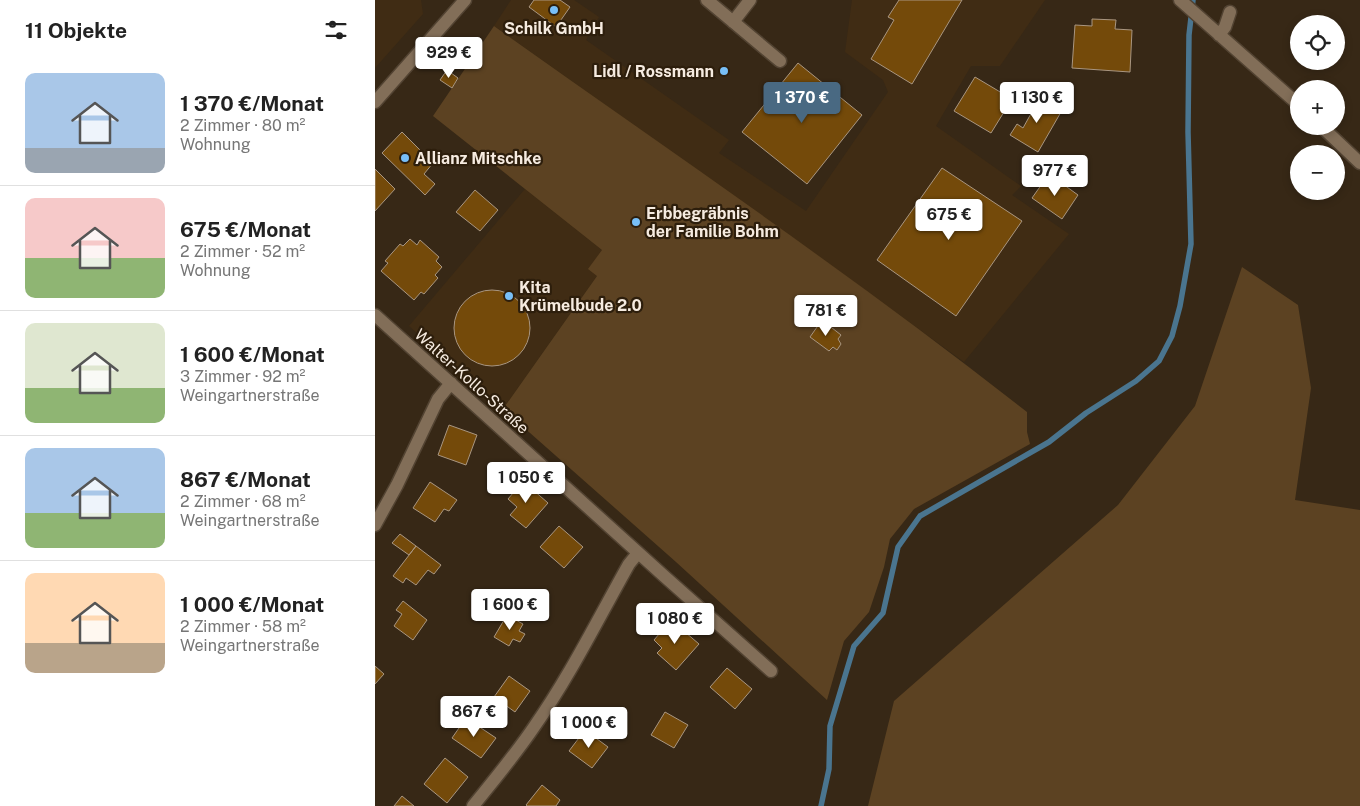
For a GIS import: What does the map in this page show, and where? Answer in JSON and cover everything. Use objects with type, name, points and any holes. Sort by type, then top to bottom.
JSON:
[{"type":"street","points":[[375,102],[465,0]]},
{"type":"street","points":[[707,0],[780,61]]},
{"type":"street","points":[[733,22],[750,0]]},
{"type":"street","points":[[1181,0],[1290,97]]},
{"type":"street","points":[[1216,32],[1225,27],[1230,12]]},
{"type":"street","points":[[1330,135],[1360,163]]},
{"type":"street","name":"Walter-Kollo-Straße","points":[[375,315],[771,671]]},
{"type":"street","points":[[375,525],[397,485],[438,400],[451,382]]},
{"type":"street","points":[[473,806],[535,726],[568,675],[629,564],[638,553]]},
{"type":"shaded area","points":[[375,0],[421,0],[423,14],[375,68]]},
{"type":"shaded area","name":"Schilk GmbH","points":[[511,0],[574,0],[599,17],[586,40],[729,140],[719,153],[806,211],[888,92],[883,80],[845,52],[852,0],[1045,0],[1000,66],[971,66],[936,126],[1021,186],[1012,195],[1069,234],[964,362],[494,26]]},
{"type":"shaded area","points":[[494,26],[830,264],[1027,412],[1027,432],[1030,444],[914,509],[890,539],[884,567],[869,612],[844,641],[827,700],[676,562],[503,409],[597,276],[588,269],[602,250],[433,116]]},
{"type":"shaded area","name":"Kita Krümelbude 2.0","points":[[525,189],[602,250],[597,276],[503,409],[409,326]]},
{"type":"shaded area","points":[[1242,267],[1298,305],[1311,388],[1295,500],[1360,510],[1360,806],[868,806],[894,701],[1118,505],[1195,406]]},
{"type":"building","points":[[534,0],[560,0],[570,7],[556,27],[529,7]]},
{"type":"building","points":[[899,0],[962,0],[912,84],[871,59],[894,20],[888,17]]},
{"type":"building","points":[[1092,19],[1116,20],[1115,29],[1132,30],[1130,72],[1072,68],[1075,25],[1092,26]]},
{"type":"building","points":[[798,63],[862,115],[807,184],[742,132]]},
{"type":"building","points":[[447,70],[458,78],[452,88],[440,80]]},
{"type":"building","points":[[975,77],[1012,99],[991,133],[954,111]]},
{"type":"building","points":[[1033,95],[1061,112],[1038,152],[1010,135],[1017,124],[1023,128],[1033,110],[1027,107]]},
{"type":"building","points":[[402,132],[433,163],[424,174],[435,184],[425,195],[382,153]]},
{"type":"building","points":[[942,168],[1022,221],[956,316],[877,260]]},
{"type":"building","points":[[375,169],[395,189],[375,211]]},
{"type":"building","points":[[1049,174],[1078,195],[1062,219],[1032,198]]},
{"type":"building","points":[[475,190],[498,210],[480,231],[456,212]]},
{"type":"building","points":[[410,239],[417,245],[420,240],[439,257],[436,261],[442,267],[435,275],[438,278],[424,294],[421,292],[414,300],[381,271],[388,263],[385,261],[400,244],[403,246]]},
{"type":"building","points":[[485,290],[499,290],[513,296],[524,307],[528,313],[530,328],[528,343],[519,355],[507,364],[485,366],[471,360],[460,349],[454,335],[454,321],[460,307],[471,296]]},
{"type":"building","points":[[822,320],[841,335],[838,339],[841,344],[837,350],[833,347],[829,351],[810,337]]},
{"type":"building","points":[[449,425],[477,435],[466,465],[438,455]]},
{"type":"building","points":[[523,481],[548,503],[526,528],[510,515],[517,507],[508,499]]},
{"type":"building","points":[[430,482],[457,500],[449,511],[444,509],[435,522],[413,508]]},
{"type":"building","points":[[559,526],[583,547],[564,568],[540,547]]},
{"type":"building","points":[[400,534],[416,546],[409,555],[392,543]]},
{"type":"building","points":[[416,546],[441,565],[434,574],[428,570],[416,585],[406,578],[403,583],[393,576]]},
{"type":"building","points":[[403,601],[427,620],[413,640],[394,626],[402,614],[396,610]]},
{"type":"building","points":[[507,615],[523,624],[519,631],[525,634],[520,642],[513,639],[509,646],[494,637]]},
{"type":"building","points":[[671,620],[699,644],[676,670],[657,653],[662,648],[654,640]]},
{"type":"building","points":[[375,666],[384,674],[375,684]]},
{"type":"building","points":[[727,668],[752,689],[735,709],[710,687]]},
{"type":"building","points":[[509,676],[530,691],[515,712],[494,697]]},
{"type":"building","points":[[665,712],[688,725],[674,748],[651,735]]},
{"type":"building","points":[[466,718],[496,738],[481,758],[452,738]]},
{"type":"building","points":[[585,730],[608,747],[592,768],[569,751]]},
{"type":"building","points":[[445,758],[468,777],[447,803],[424,784]]},
{"type":"building","points":[[542,785],[560,800],[556,806],[527,806],[526,805]]},
{"type":"building","points":[[402,796],[414,806],[394,806]]},
{"type":"waterway","points":[[821,806],[829,769],[830,726],[854,646],[883,613],[898,547],[920,516],[1049,442],[1086,413],[1136,381],[1159,361],[1172,336],[1180,306],[1191,244],[1188,132],[1189,35],[1193,0]]},
{"type":"place","name":"Schilk GmbH","points":[[554,10]]},
{"type":"place","name":"Lidl / Rossmann","points":[[724,71]]},
{"type":"place","name":"Allianz Mitschke","points":[[405,158]]},
{"type":"place","name":"Erbbegräbnis der Familie Bohm","points":[[636,222]]},
{"type":"place","name":"Kita Krümelbude 2.0","points":[[509,296]]}]
